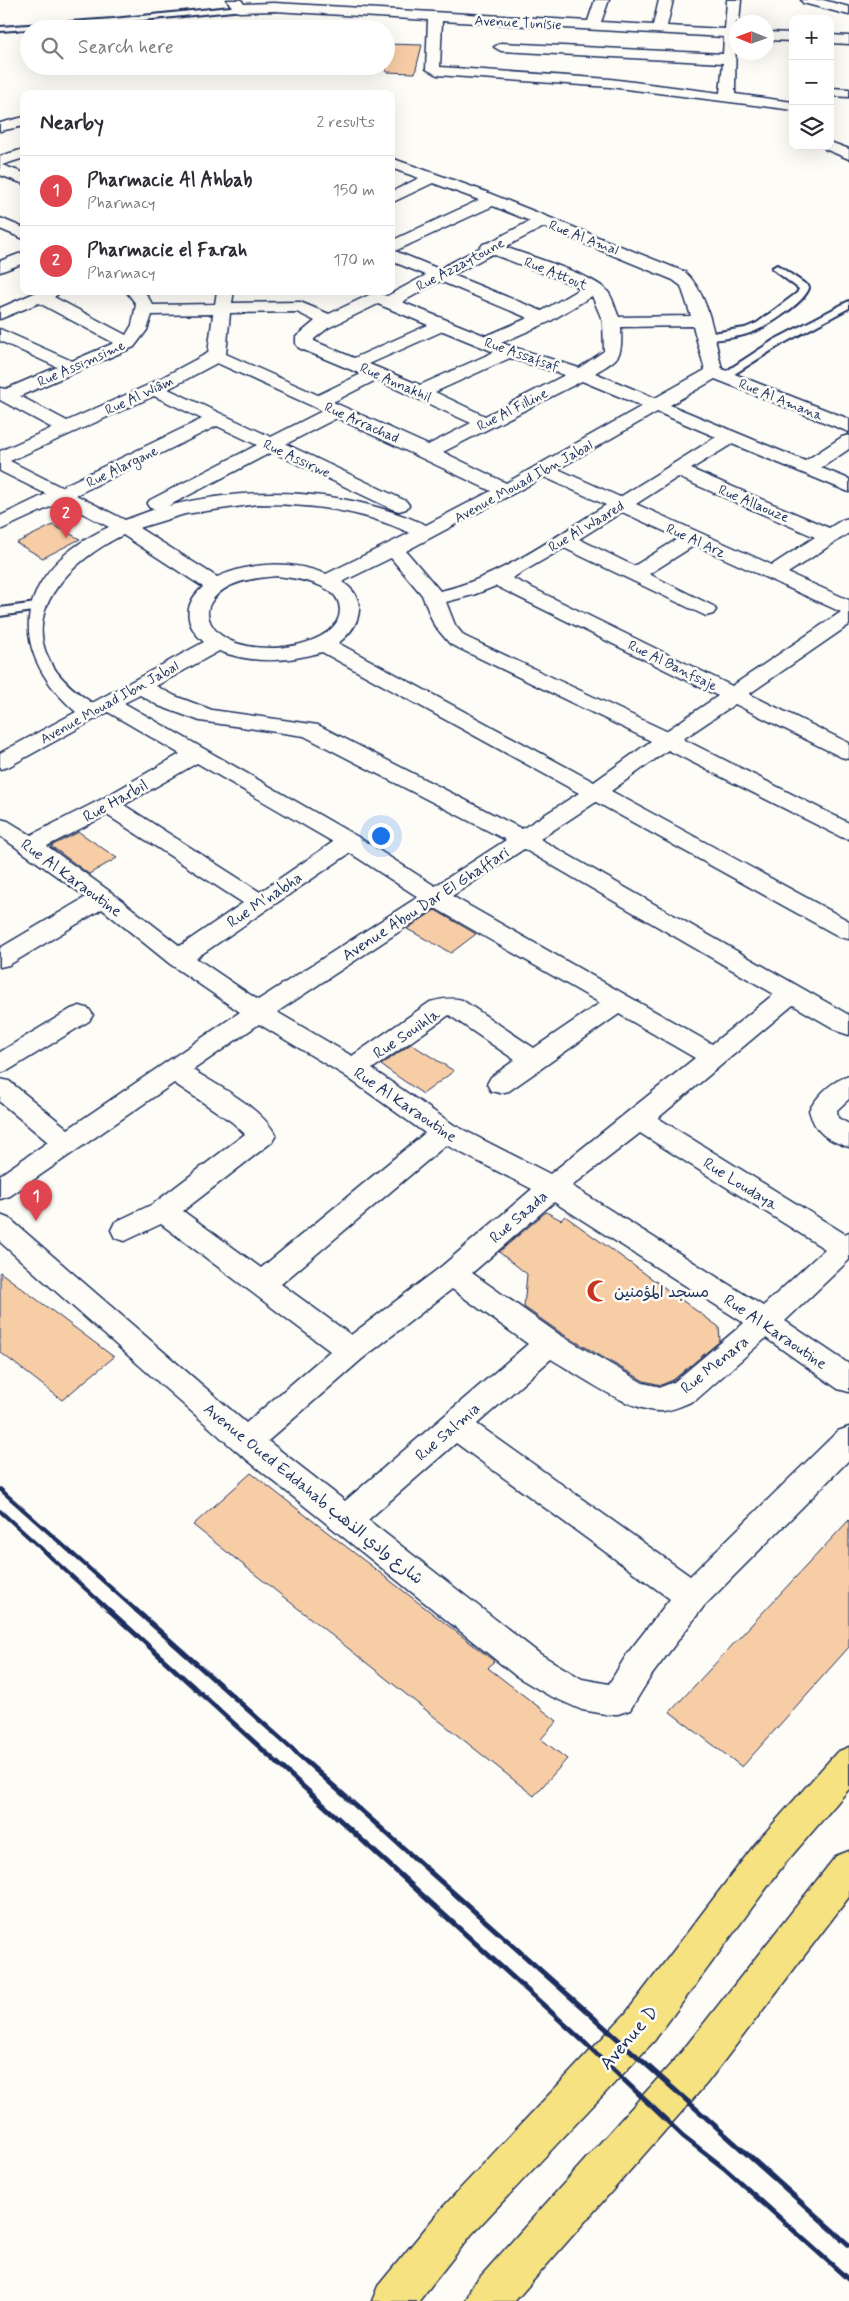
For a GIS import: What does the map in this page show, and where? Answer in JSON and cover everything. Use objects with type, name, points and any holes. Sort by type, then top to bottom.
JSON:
[{"type":"main road","name":"Avenue D","points":[[393,2301],[457,2221],[640,2027],[769,1855],[849,1763]]},
{"type":"main road","points":[[487,2301],[693,2069],[849,1868]]},
{"type":"street","points":[[593,27],[602,0]]},
{"type":"street","points":[[660,30],[666,0]]},
{"type":"street","points":[[734,0],[734,15]]},
{"type":"street","points":[[808,0],[849,11]]},
{"type":"street","name":"Avenue Tunisie","points":[[237,4],[274,8],[353,6],[435,18],[481,13],[507,22],[729,34]]},
{"type":"street","points":[[435,18],[433,69],[488,75],[610,83],[789,106]]},
{"type":"street","points":[[488,75],[501,47],[507,22]]},
{"type":"street","points":[[610,83],[612,53],[618,28]]},
{"type":"street","points":[[774,36],[789,37]]},
{"type":"street","points":[[834,39],[849,40]]},
{"type":"street","points":[[501,47],[729,59],[727,99]]},
{"type":"street","points":[[834,92],[849,93]]},
{"type":"street","points":[[0,127],[20,122]]},
{"type":"street","points":[[834,148],[849,154]]},
{"type":"street","points":[[0,161],[20,154]]},
{"type":"street","name":"Rue Al Amal","points":[[395,164],[490,200],[680,276],[692,290],[702,329],[719,374]]},
{"type":"street","points":[[0,169],[20,177]]},
{"type":"street","points":[[395,196],[432,178]]},
{"type":"street","points":[[395,245],[490,200]]},
{"type":"street","name":"Rue Azzaytoune","points":[[395,294],[440,275],[489,247],[543,221]]},
{"type":"street","points":[[1,223],[20,232]]},
{"type":"street","name":"Rue Attout","points":[[489,247],[593,288],[601,294],[606,302],[612,322],[614,343]]},
{"type":"street","points":[[395,257],[543,318]]},
{"type":"street","points":[[0,267],[20,259]]},
{"type":"street","points":[[488,342],[543,318],[593,288]]},
{"type":"street","points":[[0,314],[45,295]]},
{"type":"street","points":[[49,295],[128,342]]},
{"type":"street","points":[[138,295],[145,303],[144,310],[224,300],[300,307],[330,320]]},
{"type":"street","points":[[300,307],[305,295]]},
{"type":"street","name":"Rue Assafsaf","points":[[369,295],[509,352],[581,374],[656,406]]},
{"type":"street","name":"Rue Azzaytoune","points":[[305,344],[306,334],[330,320],[394,295]]},
{"type":"street","points":[[217,356],[224,300]]},
{"type":"street","name":"Rue Assimsime","points":[[3,395],[72,368],[128,342],[139,331],[144,310]]},
{"type":"street","points":[[612,322],[702,329]]},
{"type":"street","points":[[356,364],[444,324]]},
{"type":"street","points":[[0,334],[72,368]]},
{"type":"street","name":"Rue Al Filline","points":[[428,452],[581,374],[609,357],[613,351],[614,343]]},
{"type":"street","name":"Rue Annakhil","points":[[305,344],[356,364],[486,423]]},
{"type":"street","points":[[420,392],[509,352]]},
{"type":"street","name":"Rue Al Wiâm","points":[[0,458],[154,389],[217,356]]},
{"type":"street","name":"Rue Arrachad","points":[[217,356],[428,452],[505,490]]},
{"type":"street","points":[[318,402],[377,374]]},
{"type":"street","name":"Avenue Mouad Ibn Jabal","points":[[328,582],[395,551],[545,470],[656,406],[719,374]]},
{"type":"street","name":"Rue Al Amana","points":[[719,374],[849,426]]},
{"type":"street","name":"Rue Assirwe","points":[[154,389],[270,445],[434,529]]},
{"type":"street","points":[[3,395],[66,428]]},
{"type":"street","points":[[656,406],[849,486]]},
{"type":"street","points":[[336,411],[121,526],[67,562],[48,584],[36,607],[32,631],[33,647],[39,663],[55,686],[70,700],[99,708],[198,753],[350,842],[435,897],[714,1057]]},
{"type":"street","name":"Rue Alargane","points":[[0,524],[216,420]]},
{"type":"street","name":"Rue Al Waared","points":[[434,598],[466,591],[497,578],[564,540],[731,436]]},
{"type":"street","points":[[806,469],[849,441]]},
{"type":"street","points":[[0,463],[121,526],[216,586]]},
{"type":"street","name":"Rue Al Arz","points":[[545,470],[849,608]]},
{"type":"street","name":"Rue Allaouze","points":[[677,470],[830,536]]},
{"type":"street","points":[[121,526],[201,504],[244,499],[287,499],[356,507],[434,529]]},
{"type":"street","points":[[772,574],[849,524]]},
{"type":"street","points":[[634,575],[693,538]]},
{"type":"street","points":[[564,540],[706,610]]},
{"type":"street","points":[[395,551],[434,598],[438,614],[445,628],[457,640],[666,740],[849,832]]},
{"type":"street","points":[[277,570],[307,574],[328,582],[344,595],[350,612],[342,629],[322,643],[300,651],[269,654],[239,650],[218,643],[201,628],[197,615],[203,598],[216,586],[247,574],[277,570]]},
{"type":"street","name":"Rue Al Banfsaje","points":[[497,578],[849,752]]},
{"type":"street","name":"Avenue Abou Dar El Ghaffari","points":[[0,1189],[258,1012],[594,793],[666,740],[849,616]]},
{"type":"street","name":"Avenue Mouad Ibn Jabal","points":[[0,762],[218,643]]},
{"type":"street","points":[[322,643],[594,793],[849,930]]},
{"type":"street","points":[[140,686],[167,701],[208,716],[310,730],[523,839],[849,1026]]},
{"type":"street","name":"Rue Harbil","points":[[30,845],[108,805],[198,753]]},
{"type":"street","points":[[108,805],[258,902]]},
{"type":"street","name":"Rue Al Karaoutine","points":[[0,826],[30,845],[103,898],[179,958],[258,1012],[353,1069],[444,1132],[552,1187],[765,1322],[849,1380]]},
{"type":"street","name":"Rue M'nabha","points":[[179,958],[258,902],[350,842]]},
{"type":"street","points":[[0,959],[103,898]]},
{"type":"street","name":"Rue Saada","points":[[246,1441],[352,1351],[452,1274],[552,1187],[639,1120],[791,993]]},
{"type":"street","points":[[500,1084],[535,1062],[619,1002]]},
{"type":"street","name":"Rue Souihla","points":[[353,1069],[439,1008],[452,1006],[535,1062]]},
{"type":"street","points":[[0,1064],[80,1015]]},
{"type":"street","points":[[125,1230],[163,1211],[262,1135],[242,1115],[173,1069]]},
{"type":"street","points":[[849,1085],[828,1101],[823,1110],[826,1123],[849,1137]]},
{"type":"street","points":[[0,1088],[66,1142]]},
{"type":"street","name":"Rue Loudaya","points":[[639,1120],[846,1245]]},
{"type":"street","points":[[260,1285],[444,1132]]},
{"type":"street","points":[[163,1211],[260,1285],[352,1351]]},
{"type":"street","name":"Avenue Oued Eddahab شارع وادي الذهب","points":[[0,1226],[246,1441],[528,1665],[560,1685],[594,1698],[618,1699],[639,1666],[692,1596]]},
{"type":"street","name":"Rue Menara","points":[[452,1274],[549,1343],[636,1394],[660,1399],[672,1397],[684,1391],[765,1322],[846,1245]]},
{"type":"street","name":"Rue Salmia","points":[[346,1520],[549,1343]]},
{"type":"street","points":[[454,1425],[692,1596],[849,1440]]},
{"type":"lane","name":"Avenue Tunisie","points":[[120,20],[237,4]]},
{"type":"lane","name":"Avenue Tunisie","points":[[0,29],[20,28]]},
{"type":"lane","points":[[747,331],[761,326],[802,294],[804,288],[799,282],[777,268]]},
{"type":"lane","points":[[719,374],[849,304]]},
{"type":"lane","points":[[702,329],[747,331],[778,342]]},
{"type":"lane","points":[[0,612],[36,607]]},
{"type":"building","points":[[395,44],[422,45],[415,73],[395,72]]},
{"type":"building","points":[[53,525],[80,539],[43,558],[16,543]]},
{"type":"building","points":[[79,832],[117,858],[89,874],[51,846]]},
{"type":"building","points":[[435,910],[476,934],[451,953],[407,929]]},
{"type":"building","points":[[411,1044],[454,1071],[423,1094],[381,1065]]},
{"type":"building","name":"مسجد المؤمنين","points":[[546,1212],[561,1220],[565,1216],[719,1327],[720,1341],[673,1380],[661,1385],[644,1381],[561,1333],[524,1307],[527,1274],[499,1252]]},
{"type":"building","points":[[0,1272],[114,1357],[62,1400],[0,1352]]},
{"type":"building","points":[[251,1473],[494,1661],[488,1668],[557,1721],[541,1739],[567,1759],[534,1796],[193,1525]]},
{"type":"building","points":[[849,1520],[849,1647],[742,1767],[670,1712]]},
{"type":"railway","points":[[0,1489],[138,1612]]},
{"type":"railway","points":[[0,1511],[111,1612]]},
{"type":"railway","points":[[109,1610],[584,2042],[683,2136],[724,2168],[849,2280]]},
{"type":"railway","points":[[136,1610],[849,2245]]},
{"type":"place","name":"Pharmacie el Farah","points":[[66,538]]},
{"type":"place","name":"Pharmacie Al Ahbab","points":[[36,1221]]},
{"type":"place","name":"مسجد المؤمنين","points":[[598,1291]]}]
